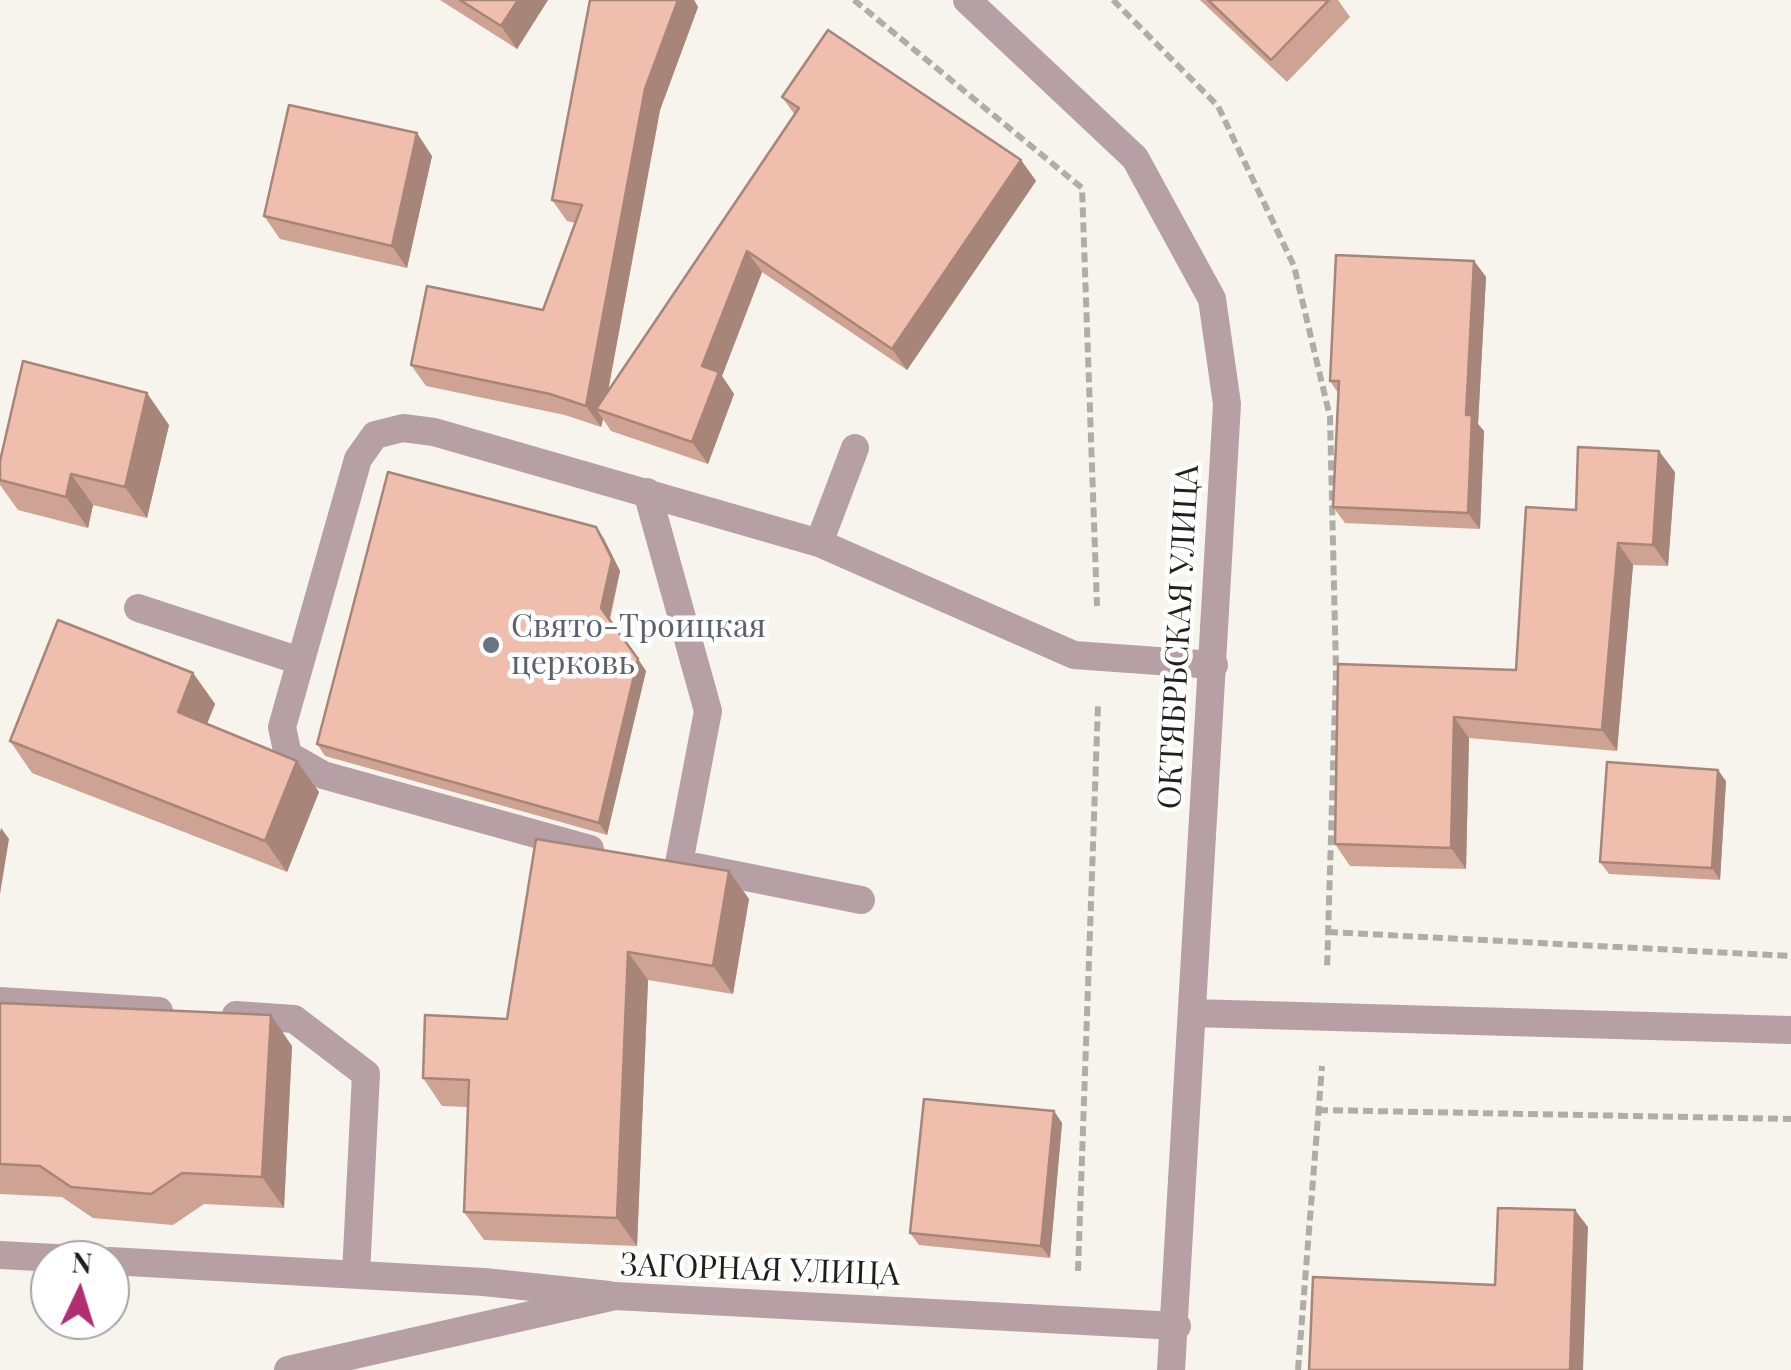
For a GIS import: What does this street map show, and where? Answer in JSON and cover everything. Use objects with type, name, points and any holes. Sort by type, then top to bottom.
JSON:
[{"type":"street","name":"ОКТЯБРЬСКАЯ УЛИЦА","points":[[968,0],[1135,158],[1212,300],[1227,404],[1177,1326],[1171,1370]]},
{"type":"street","points":[[610,852],[559,844],[341,780],[288,755],[282,727],[358,459],[375,435],[403,428],[434,432],[819,544],[1074,655],[1214,665]]},
{"type":"street","points":[[819,544],[855,448]]},
{"type":"street","points":[[648,492],[708,712],[679,864]]},
{"type":"street","points":[[138,608],[300,661]]},
{"type":"street","points":[[645,858],[861,900]]},
{"type":"street","points":[[0,1001],[294,1019],[366,1074],[356,1274]]},
{"type":"street","points":[[1192,1013],[1791,1030]]},
{"type":"street","points":[[0,1255],[30,1257]]},
{"type":"street","points":[[130,1262],[356,1274],[615,1296]]},
{"type":"street","name":"ЗАГОРНАЯ УЛИЦА","points":[[288,1370],[615,1296],[1177,1326]]},
{"type":"path","points":[[1113,0],[1218,106],[1294,266],[1330,417],[1336,671],[1328,932],[1298,1370]]},
{"type":"path","points":[[1328,932],[1791,956]]},
{"type":"path","points":[[1318,1110],[1791,1119]]},
{"type":"building","points":[[460,0],[518,0],[501,26]]},
{"type":"building","points":[[590,0],[678,0],[645,89],[586,406],[550,394],[411,365],[427,286],[543,310],[582,205],[552,200]]},
{"type":"building","points":[[1208,0],[1329,0],[1271,60]]},
{"type":"building","points":[[828,30],[1021,160],[892,349],[747,251],[702,366],[719,372],[692,442],[596,409],[799,108],[782,97]]},
{"type":"building","points":[[289,105],[417,133],[392,246],[264,216]]},
{"type":"building","points":[[1336,255],[1474,261],[1466,415],[1472,415],[1468,513],[1333,507],[1339,381],[1330,381]]},
{"type":"building","points":[[23,361],[147,393],[125,487],[71,474],[66,497],[0,480],[0,461]]},
{"type":"building","points":[[1578,447],[1659,451],[1653,545],[1618,543],[1602,730],[1454,717],[1451,848],[1335,844],[1338,664],[1516,670],[1526,507],[1576,510]]},
{"type":"building","name":"Свято-Троицкая церковь","points":[[388,472],[596,527],[612,559],[601,608],[638,659],[599,823],[317,744]]},
{"type":"building","points":[[58,620],[193,673],[178,712],[297,761],[265,841],[10,741]]},
{"type":"building","points":[[1607,762],[1718,770],[1712,868],[1600,862]]},
{"type":"building","points":[[536,839],[729,871],[713,966],[628,952],[617,1218],[464,1212],[469,1080],[423,1078],[425,1015],[507,1019]]},
{"type":"building","points":[[0,1003],[271,1015],[262,1177],[182,1173],[151,1194],[71,1187],[40,1166],[0,1164]]},
{"type":"building","points":[[924,1099],[1054,1111],[1041,1246],[910,1233]]},
{"type":"building","points":[[1498,1208],[1575,1210],[1570,1370],[1309,1370],[1313,1277],[1495,1285]]},
{"type":"place","name":"Свято-Троицкая церковь","points":[[491,645]]}]
